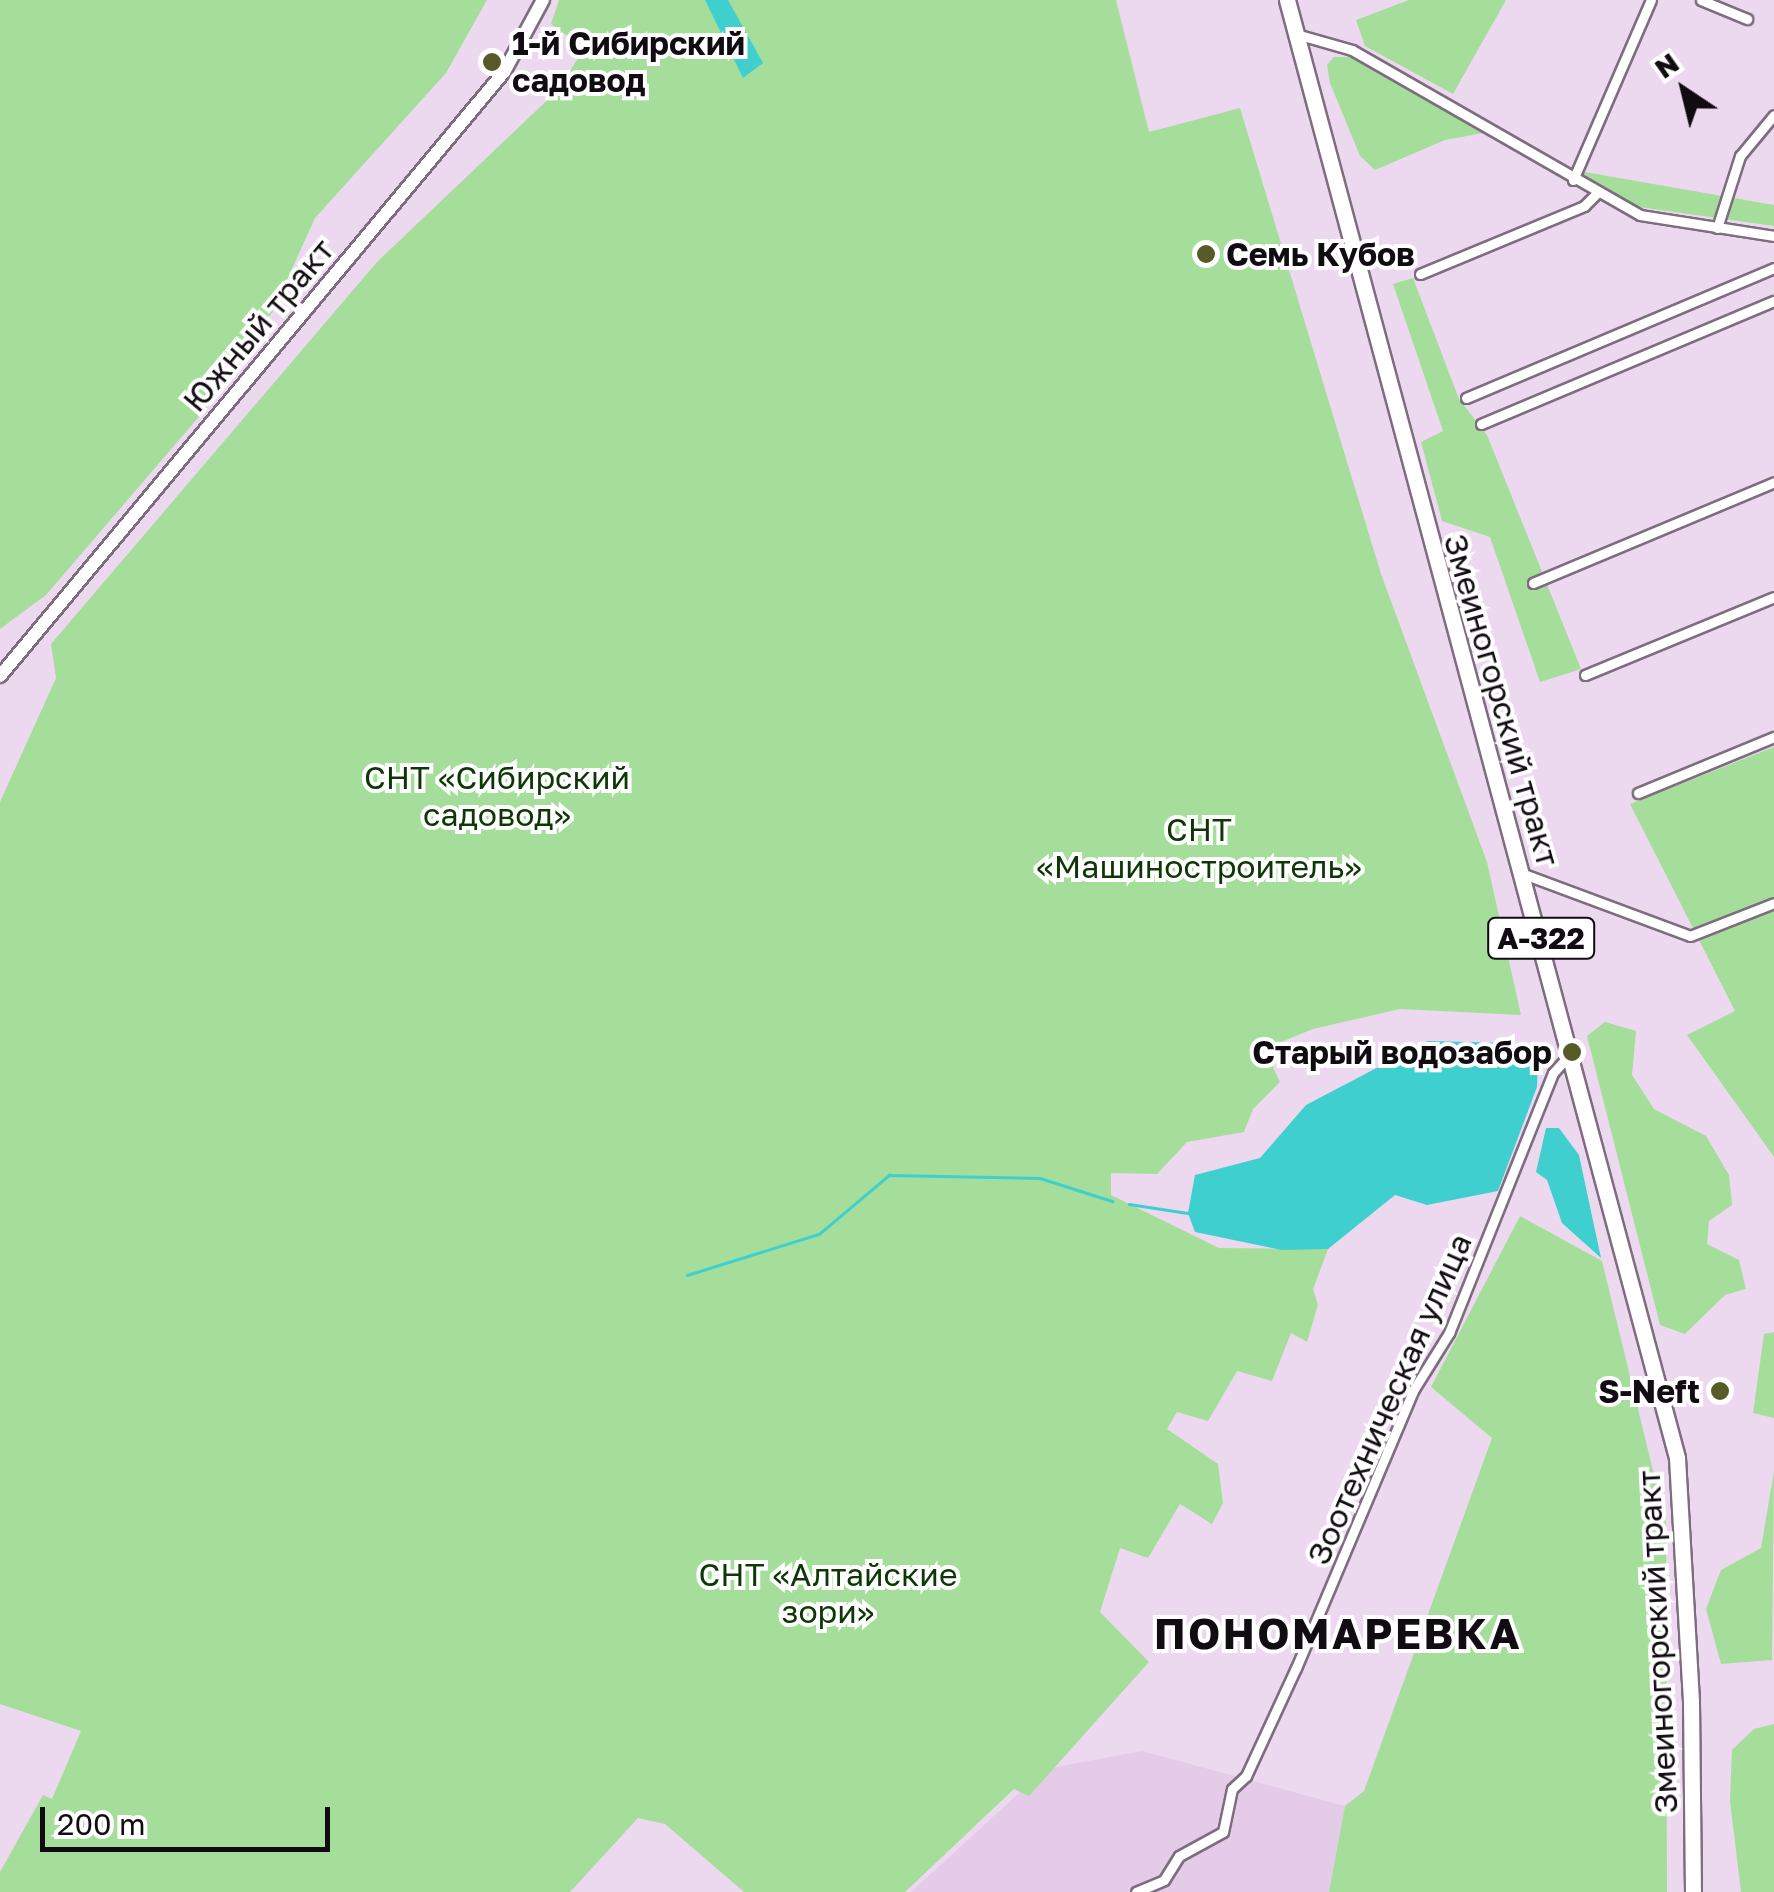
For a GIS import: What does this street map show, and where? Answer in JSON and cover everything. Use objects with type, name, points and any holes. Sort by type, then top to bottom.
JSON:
[{"type":"highway","name":"Змеиногорский тракт","points":[[1287,0],[1572,1052],[1677,1458],[1691,1702],[1693,1892]]},
{"type":"main road","name":"Южный тракт","points":[[0,676],[504,72],[544,0]]},
{"type":"street","points":[[1573,180],[1651,0]]},
{"type":"street","points":[[1701,0],[1748,19]]},
{"type":"street","points":[[1296,34],[1352,50],[1596,194],[1640,214],[1774,236]]},
{"type":"street","points":[[1717,228],[1740,156],[1774,115]]},
{"type":"street","points":[[1420,274],[1584,206],[1596,194]]},
{"type":"street","points":[[1466,398],[1774,268]]},
{"type":"street","points":[[1481,424],[1774,301]]},
{"type":"street","points":[[1534,584],[1774,482]]},
{"type":"street","points":[[1585,674],[1774,597]]},
{"type":"street","points":[[1638,792],[1774,737]]},
{"type":"street","points":[[1522,873],[1690,936],[1774,904]]},
{"type":"street","name":"Зоотехническая улица","points":[[1136,1892],[1164,1880],[1179,1856],[1223,1832],[1232,1790],[1246,1776],[1414,1389],[1448,1332],[1552,1073],[1572,1052]]},
{"type":"shaded area","points":[[705,0],[728,0],[763,63],[743,78]]},
{"type":"shaded area","points":[[1428,1041],[1508,1043],[1538,1060],[1537,1087],[1498,1191],[1427,1205],[1395,1195],[1328,1249],[1282,1250],[1195,1232],[1188,1213],[1195,1175],[1260,1158],[1306,1105]]},
{"type":"shaded area","points":[[1546,1128],[1559,1128],[1579,1155],[1601,1258],[1562,1223],[1547,1180],[1536,1172]]},
{"type":"shaded area","points":[[1142,1751],[1345,1806],[1329,1892],[911,1892],[1045,1769]]},
{"type":"green space","points":[[0,0],[487,0],[446,73],[315,218],[272,313],[213,373],[215,398],[46,595],[0,629]]},
{"type":"green space","name":"СНТ «Сибирский садовод»","points":[[559,0],[1116,0],[1149,132],[1240,108],[1381,574],[1487,862],[1521,1015],[1400,1009],[1313,1029],[1264,1049],[1280,1082],[1253,1109],[1244,1132],[1187,1142],[1157,1174],[1111,1173],[1111,1195],[1219,1248],[1328,1249],[1313,1289],[1318,1305],[1307,1342],[1291,1333],[1272,1381],[1237,1371],[1208,1421],[1177,1412],[1167,1429],[1218,1464],[1223,1503],[1212,1524],[1180,1504],[1148,1558],[1120,1548],[1100,1612],[1149,1662],[1029,1796],[1014,1789],[905,1892],[744,1892],[665,1824],[638,1818],[570,1892],[0,1892],[0,1872],[43,1795],[52,1799],[81,1731],[0,1704],[0,802],[56,678],[51,644],[377,262],[559,89],[584,48],[551,24]]},
{"type":"green space","points":[[1409,0],[1506,0],[1453,94],[1365,46],[1356,20]]},
{"type":"green space","points":[[1334,57],[1350,57],[1483,133],[1445,140],[1375,170],[1360,156],[1330,83],[1327,65]]},
{"type":"green space","points":[[1573,170],[1774,205],[1774,226],[1639,207]]},
{"type":"green space","points":[[1413,278],[1459,399],[1487,435],[1581,669],[1540,682],[1490,537],[1442,521],[1421,442],[1443,431],[1393,284]]},
{"type":"green space","points":[[1774,747],[1774,1157],[1687,1035],[1735,1011],[1630,804]]},
{"type":"green space","points":[[1605,1022],[1636,1031],[1632,1075],[1654,1109],[1706,1136],[1729,1175],[1732,1205],[1709,1221],[1707,1244],[1739,1260],[1746,1289],[1725,1295],[1685,1334],[1660,1325],[1587,1036]]},
{"type":"green space","points":[[1520,1216],[1602,1261],[1666,1524],[1667,1892],[1329,1892],[1345,1806],[1364,1791],[1492,1438],[1431,1387]]},
{"type":"green space","points":[[1774,1332],[1774,1418],[1753,1413],[1764,1334]]},
{"type":"green space","points":[[1774,1471],[1772,1660],[1721,1664],[1706,1609],[1721,1570],[1761,1548]]},
{"type":"green space","points":[[1774,1724],[1774,1892],[1741,1892],[1730,1801],[1732,1750],[1754,1729]]},
{"type":"waterway","points":[[687,1275],[819,1234],[889,1175],[1040,1178],[1112,1201]]},
{"type":"waterway","points":[[1129,1204],[1187,1213]]},
{"type":"place","name":"1-й Сибирский садовод","points":[[492,62]]},
{"type":"place","name":"Семь Кубов","points":[[1206,254]]},
{"type":"place","name":"Старый водозабор","points":[[1572,1052]]},
{"type":"place","name":"S-Neft","points":[[1720,1391]]},
{"type":"district","name":"ПОНОМАРЕВКА","points":[[1338,1633]]},
{"type":"park label","name":"СНТ «Машиностроитель»","points":[[1199,848]]},
{"type":"park label","name":"СНТ «Алтайские зори»","points":[[828,1594]]}]
